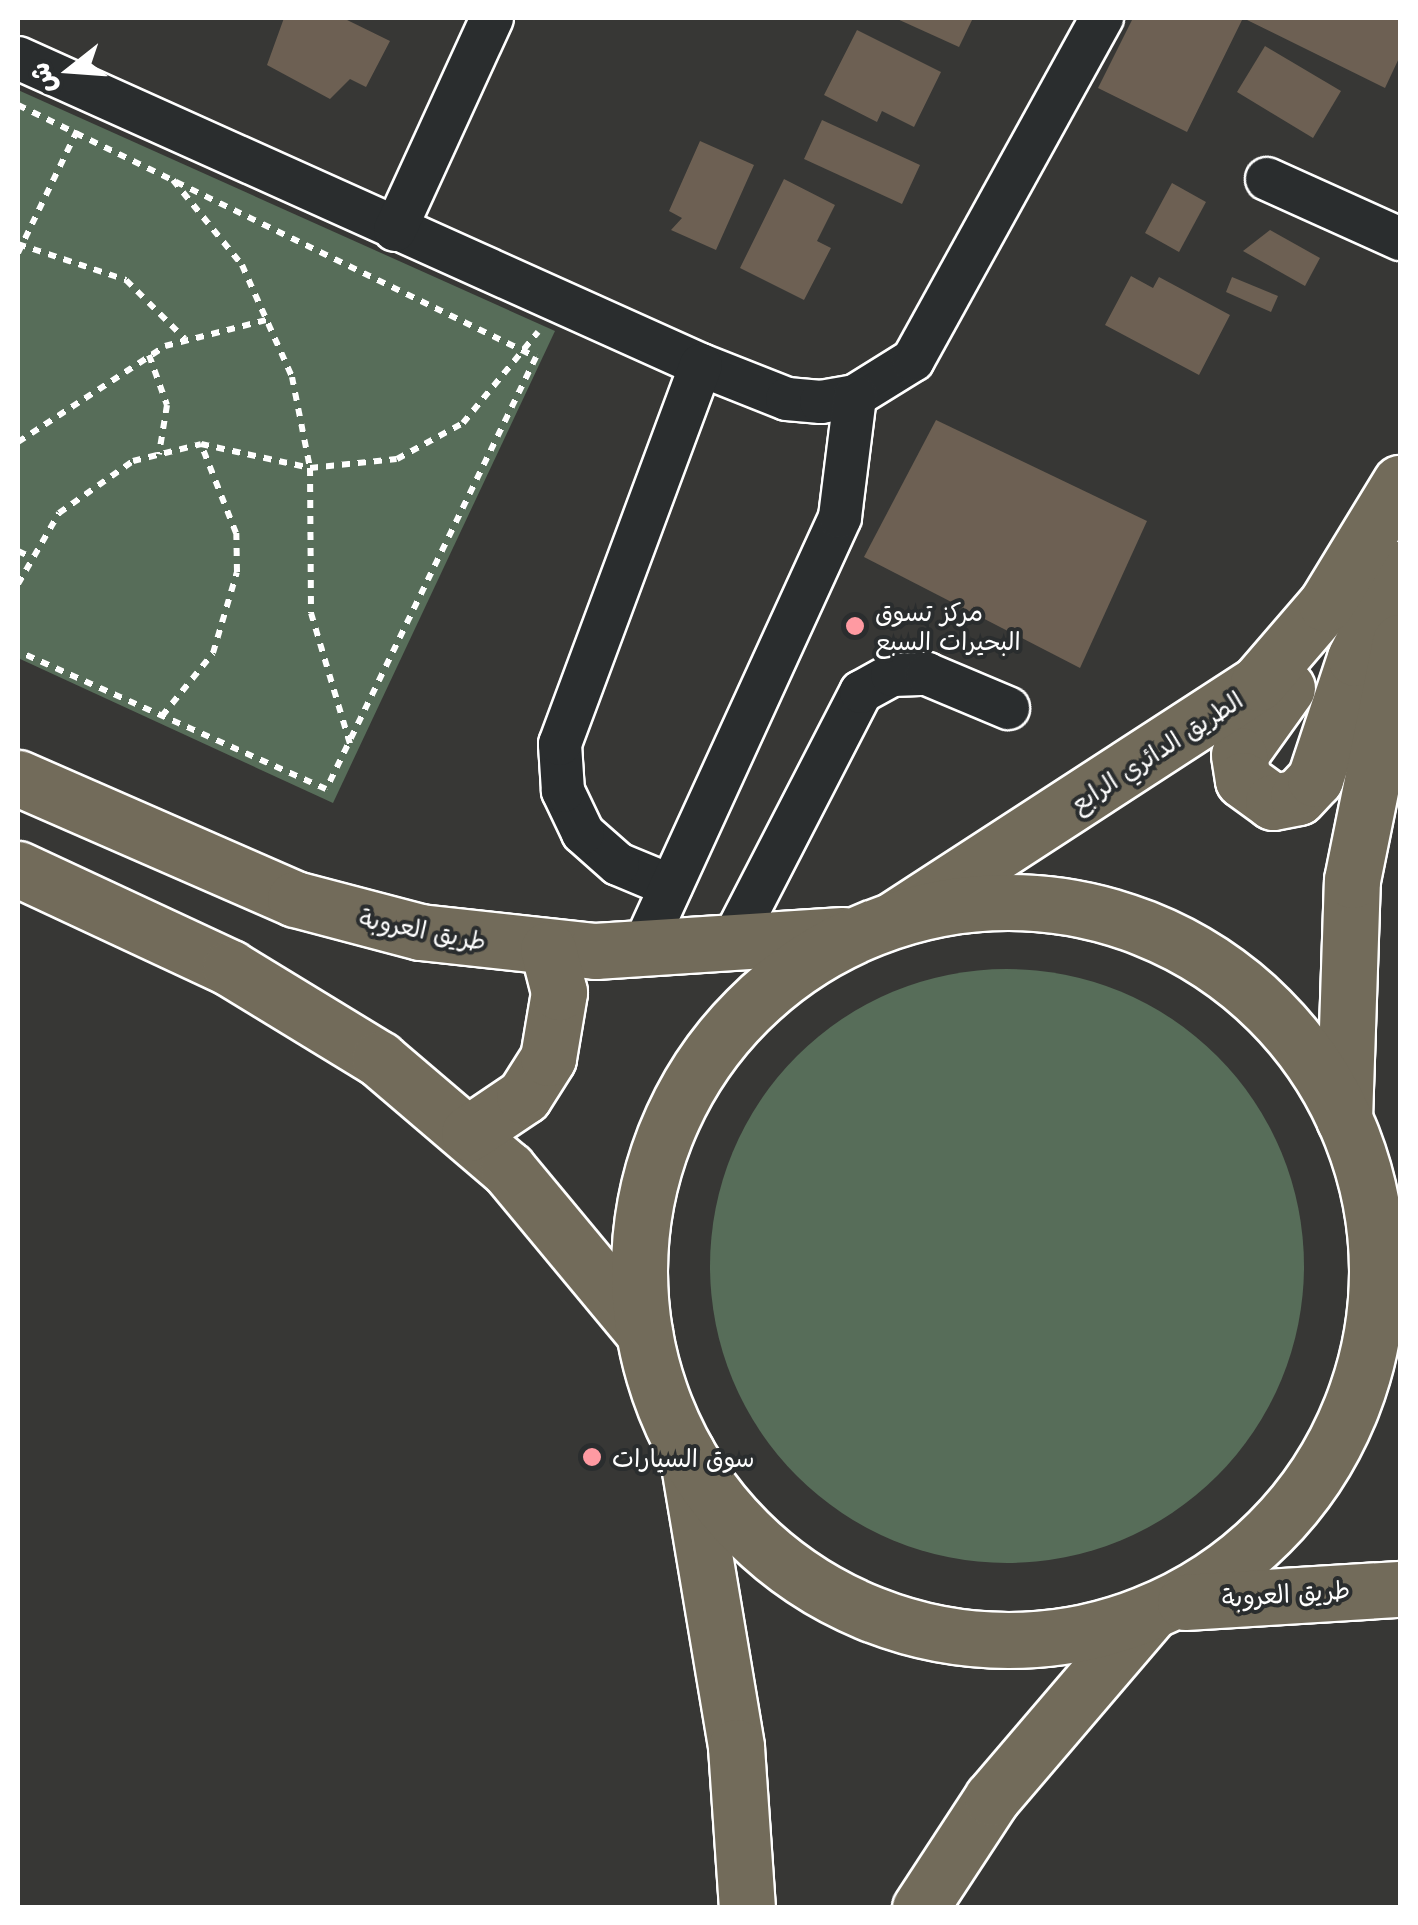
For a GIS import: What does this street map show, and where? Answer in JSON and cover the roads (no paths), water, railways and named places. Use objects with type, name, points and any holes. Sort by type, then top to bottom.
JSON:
[{"type":"main road","name":"الطريق الدائري الرابع","points":[[644,1333],[645,1201],[685,1091],[746,1009],[1232,706],[1326,604],[1400,483]]},
{"type":"main road","points":[[1326,604],[1309,654],[1239,755],[1243,780],[1262,798],[1286,802],[1315,779],[1341,694],[1400,569]]},
{"type":"main road","points":[[920,1908],[992,1798],[1160,1609],[1276,1526],[1347,1417],[1376,1290],[1352,1140],[1352,880],[1400,642]]},
{"type":"main road","name":"طريق العروبة","points":[[18,778],[295,899],[420,932],[548,949],[642,950],[731,944],[875,926],[1028,901],[1158,933],[1268,1009],[1352,1140]]},
{"type":"main road","points":[[18,869],[281,996],[469,1132],[568,1235],[644,1333],[687,1453],[734,1730],[747,1908]]},
{"type":"main road","points":[[469,1132],[524,1096],[548,1058],[559,992],[548,949]]},
{"type":"main road","points":[[1352,1140],[1400,1217]]},
{"type":"main road","name":"طريق العروبة","points":[[687,1453],[764,1549],[868,1614],[948,1636],[1030,1641],[1160,1609],[1400,1589]]},
{"type":"street","points":[[395,230],[492,18]]},
{"type":"street","points":[[18,58],[395,230],[787,399],[855,396],[913,360],[933,332],[1102,18]]},
{"type":"street","points":[[1267,179],[1400,240]]},
{"type":"street","points":[[671,886],[618,864],[583,833],[562,791],[560,744],[701,365]]},
{"type":"street","points":[[642,950],[840,517],[855,396]]},
{"type":"street","points":[[731,944],[862,692],[892,675],[927,674],[1008,708]]},
{"type":"place","name":"مركز تسوق البحيرات السبع","points":[[855,626]]},
{"type":"place","name":"سوق السيارات","points":[[592,1457]]}]
